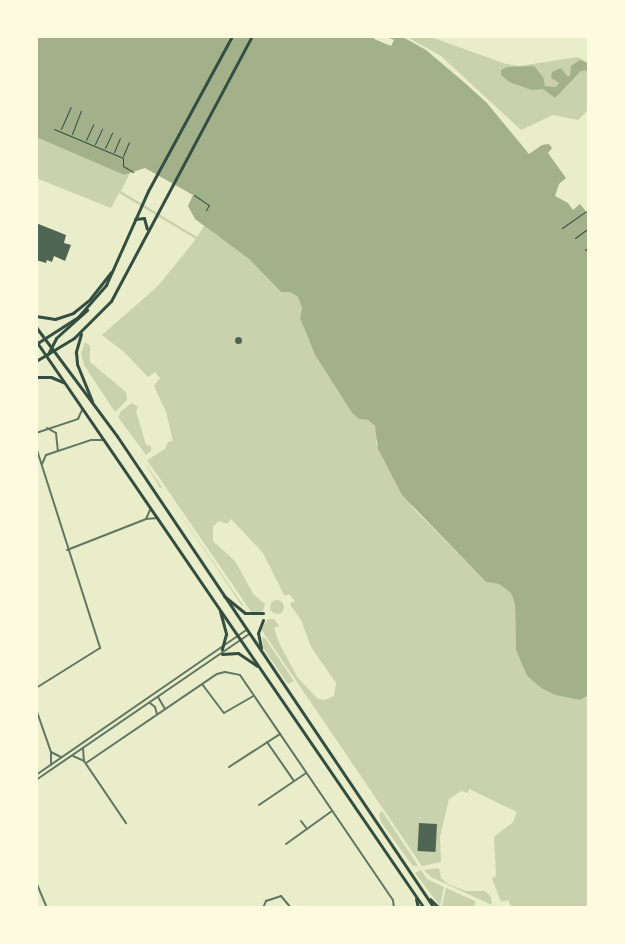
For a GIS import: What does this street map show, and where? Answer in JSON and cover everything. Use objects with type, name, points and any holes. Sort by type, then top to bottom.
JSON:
[{"type":"main road","points":[[48,355],[51,345],[83,316],[106,285],[148,191],[232,36]]},
{"type":"main road","points":[[36,361],[81,332],[111,301],[163,199],[252,36]]},
{"type":"main road","points":[[134,220],[144,218],[147,230]]},
{"type":"main road","points":[[36,316],[55,319],[78,309],[97,292],[114,268]]},
{"type":"main road","points":[[36,341],[46,338],[89,308]]},
{"type":"main road","points":[[36,327],[56,350],[434,908]]},
{"type":"main road","points":[[36,341],[41,332]]},
{"type":"main road","points":[[81,332],[76,358],[92,403]]},
{"type":"main road","points":[[36,341],[48,355],[423,908]]},
{"type":"main road","points":[[52,363],[54,357],[60,357]]},
{"type":"main road","points":[[36,377],[51,377],[65,382]]},
{"type":"main road","points":[[223,596],[245,614],[262,614]]},
{"type":"main road","points":[[219,607],[226,630],[222,649]]},
{"type":"main road","points":[[263,620],[258,636],[263,656]]},
{"type":"main road","points":[[236,632],[245,628]]},
{"type":"main road","points":[[242,642],[250,636]]},
{"type":"main road","points":[[222,654],[238,653],[260,668]]},
{"type":"main road","points":[[426,895],[440,908]]},
{"type":"main road","points":[[417,897],[418,908]]},
{"type":"street","points":[[36,433],[78,419],[82,407]]},
{"type":"street","points":[[47,428],[56,433],[60,446],[58,452]]},
{"type":"street","points":[[46,455],[94,439],[106,442]]},
{"type":"street","points":[[37,448],[46,455]]},
{"type":"street","points":[[36,688],[100,648],[37,448]]},
{"type":"street","points":[[42,466],[46,455]]},
{"type":"street","points":[[146,519],[151,508]]},
{"type":"street","points":[[68,550],[146,519],[157,518]]},
{"type":"street","points":[[36,775],[222,649],[239,636],[245,628]]},
{"type":"street","points":[[36,780],[242,642]]},
{"type":"street","points":[[85,762],[217,674],[228,672],[242,677],[393,900],[394,908]]},
{"type":"street","points":[[202,684],[224,713],[255,696]]},
{"type":"street","points":[[158,697],[165,709]]},
{"type":"street","points":[[150,703],[155,707],[157,714]]},
{"type":"street","points":[[36,709],[51,752],[51,765]]},
{"type":"street","points":[[229,767],[280,734]]},
{"type":"street","points":[[267,742],[294,781]]},
{"type":"street","points":[[75,748],[78,752]]},
{"type":"street","points":[[83,748],[85,762],[126,823]]},
{"type":"street","points":[[51,752],[61,757]]},
{"type":"street","points":[[72,756],[85,762]]},
{"type":"street","points":[[258,805],[306,773]]},
{"type":"street","points":[[286,844],[332,811]]},
{"type":"street","points":[[301,821],[307,829]]},
{"type":"street","points":[[36,882],[47,908]]},
{"type":"street","points":[[263,908],[266,901],[281,896],[291,908]]},
{"type":"path","points":[[60,131],[71,107]]},
{"type":"path","points":[[71,136],[81,111]]},
{"type":"path","points":[[85,142],[93,125]]},
{"type":"path","points":[[54,129],[123,158]]},
{"type":"path","points":[[95,146],[102,129]]},
{"type":"path","points":[[104,150],[112,133]]},
{"type":"path","points":[[113,154],[120,138]]},
{"type":"path","points":[[129,142],[123,158],[123,166],[133,172]]},
{"type":"path","points":[[194,195],[209,205],[206,210]]},
{"type":"path","points":[[562,228],[586,211]]},
{"type":"path","points":[[575,238],[589,228]]},
{"type":"path","points":[[585,250],[589,247]]},
{"type":"shaded area","points":[[36,36],[375,36],[374,39],[391,46],[394,40],[385,36],[401,36],[426,50],[487,103],[529,154],[542,145],[549,144],[552,148],[548,153],[566,178],[559,184],[555,196],[568,203],[573,210],[580,204],[589,215],[589,695],[580,700],[555,695],[541,688],[527,676],[516,650],[515,604],[511,593],[499,584],[486,582],[402,495],[378,449],[375,426],[352,413],[315,355],[300,318],[302,308],[298,297],[290,292],[281,292],[249,259],[195,219],[188,206],[193,195],[145,168],[124,175],[36,137]]},
{"type":"shaded area","points":[[405,36],[428,36],[506,64],[519,66],[578,57],[589,63],[589,109],[578,120],[553,115],[521,130],[441,56]]},
{"type":"shaded area","points":[[580,60],[589,64],[589,70],[581,71],[555,98],[543,89],[532,90],[509,82],[501,75],[501,70],[507,67],[534,66],[543,77],[545,86],[556,87],[559,83],[551,78],[552,72],[561,68],[567,76],[570,76],[571,66]]},
{"type":"shaded area","points":[[36,137],[124,175],[130,173],[121,191],[197,237],[204,226],[249,259],[280,291],[290,292],[298,297],[302,308],[300,318],[315,355],[352,413],[375,426],[378,434],[376,443],[384,461],[414,509],[486,582],[499,584],[511,593],[515,604],[516,650],[527,676],[541,688],[555,695],[580,700],[589,695],[589,908],[512,908],[508,900],[501,902],[492,878],[496,876],[494,837],[513,822],[517,812],[469,789],[468,793],[461,791],[449,799],[440,837],[441,862],[422,866],[261,629],[268,619],[274,619],[279,626],[274,628],[279,643],[298,678],[318,699],[325,700],[334,696],[336,683],[311,647],[301,620],[291,606],[290,603],[295,601],[289,594],[285,596],[283,593],[263,553],[231,519],[227,524],[219,521],[213,526],[213,541],[235,561],[254,595],[265,604],[263,611],[252,613],[147,460],[165,449],[168,442],[173,441],[166,412],[154,386],[160,378],[155,372],[148,377],[124,352],[102,335],[158,286],[196,239],[119,193],[111,208],[36,178]]},
{"type":"shaded area","points":[[85,342],[90,346],[90,362],[126,392],[127,400],[115,412],[84,365],[81,354]]},
{"type":"shaded area","points":[[132,403],[138,407],[136,411],[146,445],[151,446],[151,451],[146,455],[118,417],[121,411]]},
{"type":"shaded area","points":[[144,461],[162,487],[160,488]]},
{"type":"shaded area","points":[[168,495],[243,605],[242,606]]},
{"type":"shaded area","points":[[274,600],[280,600],[284,607],[280,614],[274,614],[270,610],[270,604]]},
{"type":"shaded area","points":[[262,637],[265,638],[294,681],[288,684],[263,648]]},
{"type":"shaded area","points":[[382,811],[417,867],[412,865],[381,822],[379,814]]},
{"type":"shaded area","points":[[439,868],[441,878],[448,884],[466,891],[485,891],[491,897],[492,905],[431,877],[424,870]]},
{"type":"shaded area","points":[[421,870],[427,879],[444,887],[440,906],[415,873]]},
{"type":"shaded area","points":[[446,888],[475,901],[475,908],[445,908],[442,906]]},
{"type":"building","points":[[36,223],[66,235],[64,243],[71,245],[65,261],[54,256],[52,262],[36,260]]},
{"type":"building","points":[[238,336],[242,340],[238,344],[234,340]]},
{"type":"building","points":[[419,823],[437,824],[436,852],[418,851]]}]
